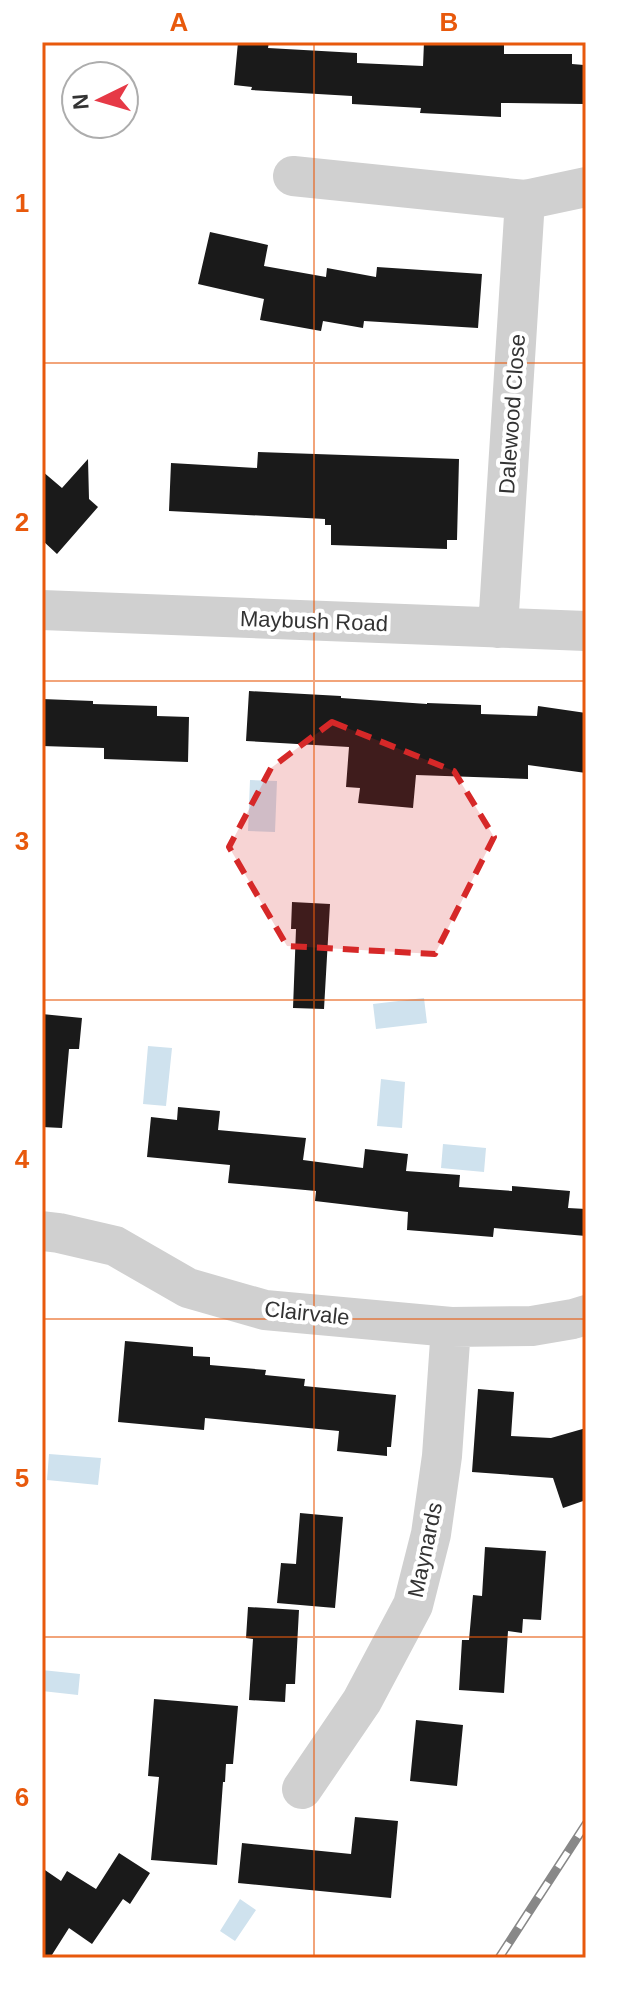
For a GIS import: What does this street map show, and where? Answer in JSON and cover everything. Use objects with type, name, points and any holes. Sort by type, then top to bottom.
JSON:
[{"type":"street","points":[[293,176],[525,200],[586,187]]},
{"type":"street","name":"Dalewood Close","points":[[498,628],[525,200]]},
{"type":"street","name":"Maybush Road","points":[[42,610],[586,631]]},
{"type":"street","name":"Clairvale","points":[[42,1231],[115,1246],[188,1288],[265,1310],[451,1327],[532,1326],[586,1315]]},
{"type":"street","name":"Maynards","points":[[302,1789],[362,1701],[413,1605],[431,1534],[442,1456],[451,1327]]},
{"type":"highlighted area","points":[[332,722],[454,771],[494,837],[435,954],[287,946],[229,847],[271,768]]},
{"type":"water","points":[[250,780],[277,781],[275,832],[248,831]]},
{"type":"water","points":[[424,998],[427,1023],[376,1029],[373,1004]]},
{"type":"water","points":[[148,1046],[172,1048],[166,1106],[143,1104]]},
{"type":"water","points":[[381,1079],[405,1082],[402,1128],[377,1126]]},
{"type":"water","points":[[443,1144],[486,1148],[484,1172],[441,1168]]},
{"type":"water","points":[[49,1454],[101,1458],[98,1485],[47,1480]]},
{"type":"water","points":[[42,1670],[80,1674],[78,1695],[42,1691]]},
{"type":"water","points":[[240,1899],[256,1910],[235,1941],[220,1931]]},
{"type":"building","points":[[238,42],[269,42],[268,48],[357,53],[357,63],[423,66],[424,42],[504,42],[504,54],[572,54],[572,64],[584,65],[584,104],[501,103],[501,117],[420,113],[421,108],[352,104],[352,96],[251,90],[252,87],[234,85]]},
{"type":"building","points":[[210,232],[268,245],[264,266],[326,277],[327,268],[376,277],[377,267],[482,274],[478,328],[364,321],[363,328],[323,321],[321,331],[260,320],[264,299],[198,284]]},
{"type":"building","points":[[258,452],[459,459],[457,540],[447,540],[447,549],[331,545],[331,525],[325,525],[325,519],[169,511],[171,463],[257,468]]},
{"type":"building","points":[[88,459],[89,499],[98,507],[57,554],[42,540],[42,471],[62,488]]},
{"type":"building","points":[[249,691],[481,705],[481,714],[537,716],[538,706],[586,713],[586,773],[528,765],[528,779],[416,775],[413,808],[358,803],[360,788],[346,787],[349,747],[246,741]]},
{"type":"building","points":[[42,699],[157,706],[157,716],[189,717],[188,762],[104,759],[104,748],[42,746]]},
{"type":"building","points":[[292,902],[330,904],[324,1009],[293,1008],[296,929],[291,929]]},
{"type":"building","points":[[42,1014],[82,1018],[79,1049],[69,1049],[62,1128],[42,1127]]},
{"type":"building","points":[[178,1107],[220,1111],[218,1130],[306,1138],[303,1160],[363,1168],[365,1149],[408,1154],[406,1171],[460,1175],[459,1187],[512,1191],[512,1186],[570,1191],[568,1208],[586,1209],[586,1236],[494,1228],[493,1237],[407,1230],[408,1212],[315,1201],[316,1191],[228,1183],[230,1165],[147,1157],[151,1117],[177,1120]]},
{"type":"building","points":[[125,1341],[193,1347],[193,1356],[210,1357],[210,1365],[266,1370],[265,1375],[305,1379],[304,1386],[396,1395],[391,1447],[387,1447],[387,1456],[337,1451],[339,1431],[205,1418],[204,1430],[118,1422]]},
{"type":"building","points":[[478,1389],[514,1392],[511,1436],[551,1438],[586,1428],[586,1500],[563,1508],[553,1478],[472,1472]]},
{"type":"building","points":[[300,1513],[343,1517],[335,1608],[277,1603],[281,1563],[296,1564]]},
{"type":"building","points":[[485,1547],[546,1551],[541,1620],[523,1619],[522,1633],[508,1631],[504,1693],[459,1690],[462,1640],[469,1640],[473,1595],[482,1596]]},
{"type":"building","points":[[248,1607],[299,1610],[295,1684],[286,1684],[285,1702],[249,1700],[253,1639],[246,1638]]},
{"type":"building","points":[[154,1699],[238,1706],[233,1764],[226,1764],[223,1782],[217,1865],[151,1860],[159,1777],[148,1776]]},
{"type":"building","points":[[416,1720],[463,1725],[457,1786],[410,1781]]},
{"type":"building","points":[[355,1817],[398,1821],[391,1898],[238,1883],[242,1843],[351,1854]]},
{"type":"building","points":[[119,1853],[150,1873],[130,1904],[123,1899],[92,1944],[69,1928],[50,1958],[42,1958],[42,1868],[61,1881],[67,1871],[96,1889]]},
{"type":"railway","points":[[499,1958],[586,1824]]}]
